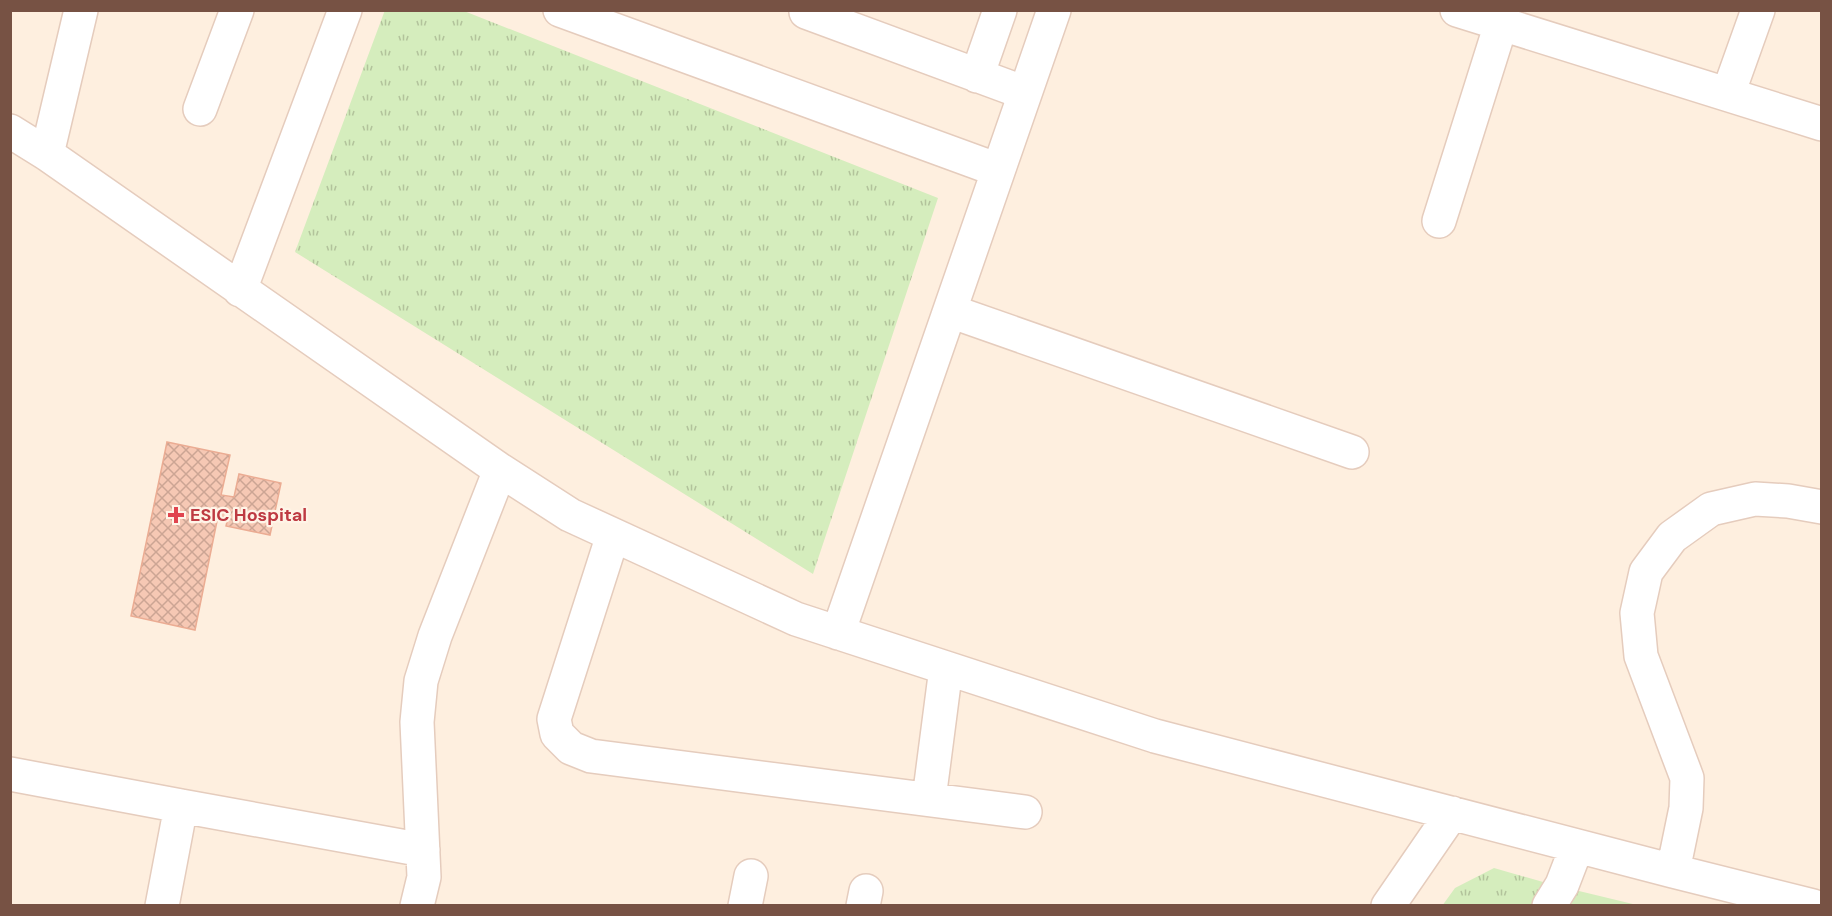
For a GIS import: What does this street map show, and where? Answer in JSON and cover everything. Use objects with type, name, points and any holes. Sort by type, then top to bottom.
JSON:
[{"type":"street","points":[[47,154],[81,10]]},
{"type":"street","points":[[200,109],[237,10]]},
{"type":"street","points":[[240,290],[345,10]]},
{"type":"street","points":[[560,10],[595,16],[998,170]]},
{"type":"street","points":[[977,76],[1000,10]]},
{"type":"street","points":[[838,633],[1054,10]]},
{"type":"street","points":[[1457,10],[1821,123]]},
{"type":"street","points":[[806,12],[1025,93]]},
{"type":"street","points":[[1728,94],[1747,13]]},
{"type":"street","points":[[1439,221],[1501,24]]},
{"type":"street","points":[[10,131],[47,154],[500,470],[570,515],[796,619],[1155,736],[1673,871],[1744,897],[1813,906]]},
{"type":"street","points":[[950,311],[1352,452]]},
{"type":"street","points":[[417,906],[424,877],[417,722],[421,681],[435,636],[500,470]]},
{"type":"street","points":[[1673,871],[1686,808],[1687,777],[1641,657],[1637,613],[1646,572],[1672,537],[1711,509],[1755,499],[1788,501],[1821,507]]},
{"type":"street","points":[[613,535],[554,719],[557,734],[571,748],[591,756],[1025,812]]},
{"type":"street","points":[[929,799],[946,668]]},
{"type":"street","points":[[10,774],[423,850]]},
{"type":"street","points":[[162,906],[181,806]]},
{"type":"street","points":[[1388,906],[1452,813]]},
{"type":"street","points":[[1550,906],[1562,885],[1577,846]]},
{"type":"green space","points":[[385,10],[464,11],[938,198],[813,574],[295,252]]},
{"type":"green space","points":[[1494,868],[1637,905],[1442,906],[1455,888]]},
{"type":"building","points":[[167,442],[230,455],[221,495],[234,497],[239,474],[281,483],[270,535],[226,526],[228,518],[218,516],[195,630],[131,616]]},
{"type":"place","name":"ESIC Hospital","points":[[176,515]]}]
